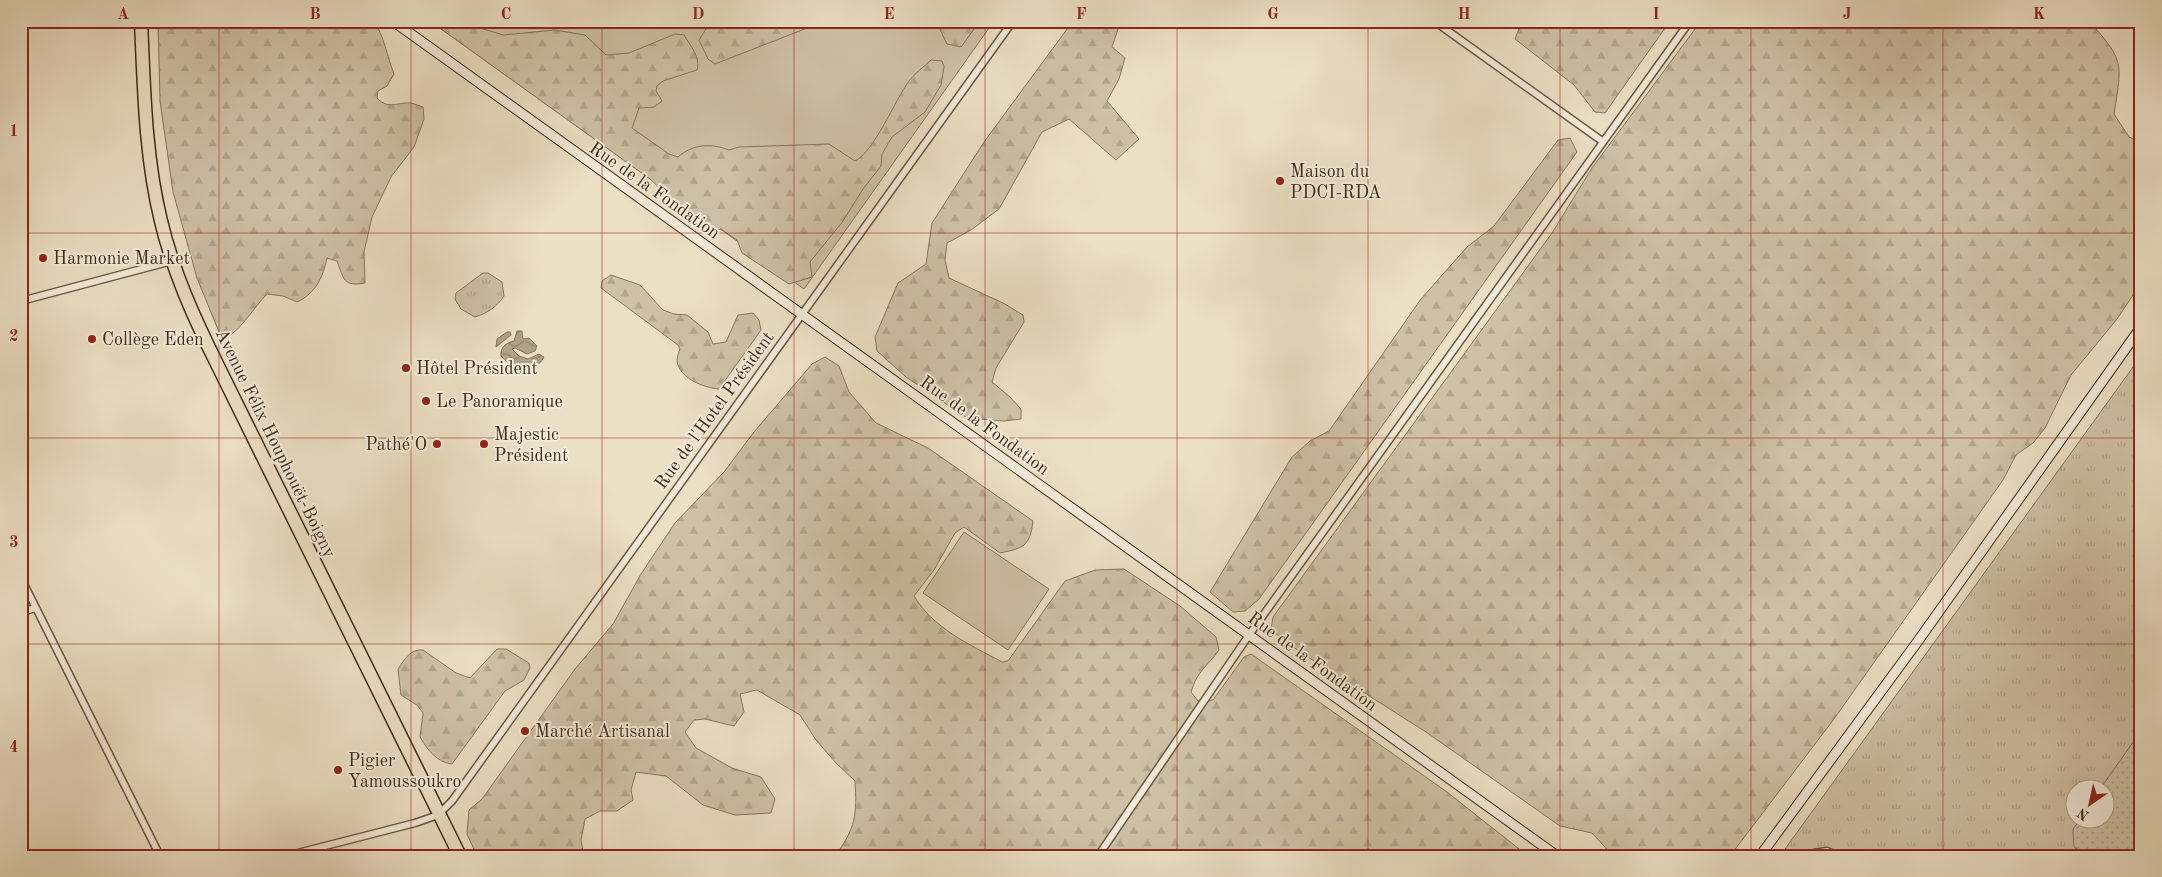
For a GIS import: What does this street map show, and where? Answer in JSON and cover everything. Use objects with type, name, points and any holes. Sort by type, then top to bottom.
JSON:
[{"type":"highway","name":"Avenue Félix Houphouët-Boigny","points":[[140,21],[145,109],[153,178],[161,221],[172,261],[197,322],[218,366],[459,856]]},
{"type":"street","name":"Rue de la Fondation","points":[[393,21],[1557,856]]},
{"type":"street","name":"Rue de l'Hotel Président","points":[[438,815],[461,790],[1013,21]]},
{"type":"street","points":[[1434,21],[1602,141]]},
{"type":"street","points":[[1098,856],[1249,635],[1690,21]]},
{"type":"street","points":[[21,301],[172,261]]},
{"type":"street","points":[[1760,856],[1918,641],[2141,326]]},
{"type":"street","points":[[21,578],[160,856]]},
{"type":"street","points":[[21,612],[36,608]]},
{"type":"street","points":[[286,856],[415,823],[438,815]]},
{"type":"street","points":[[1812,856],[1814,853],[1827,850],[1837,856]]},
{"type":"green space","points":[[158,21],[374,21],[383,40],[394,74],[387,86],[378,91],[377,98],[389,105],[411,103],[423,107],[424,119],[414,147],[391,177],[372,217],[364,252],[365,283],[348,283],[343,277],[337,261],[327,258],[318,284],[304,298],[297,302],[283,296],[267,294],[232,334],[226,338],[219,332],[197,278],[173,192],[160,101]]},
{"type":"green space","points":[[430,21],[994,21],[804,289]]},
{"type":"green space","points":[[430,21],[471,21],[480,28],[503,35],[555,30],[585,35],[606,55],[629,53],[675,34],[684,35],[698,61],[697,70],[663,81],[657,86],[656,91],[662,101],[654,107],[639,108],[632,128],[669,154],[678,157],[690,149],[702,146],[716,146],[729,150],[739,147],[829,144],[855,161],[862,156],[877,137],[903,90],[914,75],[931,60],[942,61],[944,67],[941,85],[925,112],[892,137],[882,154],[881,166],[863,189],[843,221],[810,262],[812,277],[789,284],[742,253],[737,240],[721,229],[715,231],[679,206],[650,179]]},
{"type":"green space","points":[[711,21],[825,21],[715,64],[708,59],[699,40]]},
{"type":"green space","points":[[936,21],[980,21],[961,47],[947,44]]},
{"type":"green space","points":[[1073,21],[1148,21],[1119,26],[1112,47],[1125,58],[1119,79],[1107,101],[1139,139],[1116,160],[1069,119],[1042,132],[999,209],[971,230],[947,243],[945,260],[949,278],[1005,304],[1023,315],[1024,322],[996,368],[992,382],[1021,409],[1021,419],[1004,421],[967,418],[906,377],[877,351],[875,337],[898,283],[926,264],[932,223],[984,142]]},
{"type":"green space","points":[[1522,21],[1670,21],[1605,113],[1595,112],[1574,85],[1515,39]]},
{"type":"green space","points":[[1701,21],[2089,21],[2109,45],[2118,63],[2119,84],[2114,114],[2129,137],[2141,142],[2141,283],[2117,319],[2071,375],[2045,428],[2033,443],[2016,455],[2003,480],[1834,719],[1730,856],[1613,856],[1592,833],[1560,826],[1426,732],[1300,652],[1271,630],[1273,617],[1552,233],[1592,168]]},
{"type":"green space","points":[[1570,138],[1577,152],[1259,599],[1245,611],[1233,612],[1210,592],[1292,457],[1310,441],[1329,431],[1421,299],[1467,247],[1494,226],[1558,140]]},
{"type":"green space","points":[[483,273],[488,273],[502,282],[504,296],[491,309],[475,317],[461,309],[455,299],[456,293]]},
{"type":"green space","points":[[611,275],[640,285],[663,310],[674,314],[687,315],[708,332],[713,344],[726,342],[738,315],[753,313],[759,320],[761,330],[719,389],[706,387],[693,381],[682,372],[677,361],[680,349],[678,345],[601,288],[602,281]]},
{"type":"green space","points":[[2141,356],[2141,856],[1780,856]]},
{"type":"green space","points":[[825,357],[839,366],[849,392],[876,423],[928,448],[1033,521],[1030,536],[1024,545],[1014,550],[1000,553],[964,527],[955,533],[934,570],[914,596],[932,618],[953,635],[1002,662],[1008,661],[1065,581],[1095,570],[1124,569],[1180,606],[1216,637],[1219,650],[1199,674],[1191,692],[1198,701],[1213,700],[1244,657],[1251,654],[1447,792],[1528,856],[835,856],[847,837],[854,820],[856,803],[855,781],[816,740],[800,715],[757,690],[740,694],[744,712],[734,726],[705,719],[694,720],[685,732],[696,748],[732,768],[761,777],[775,799],[771,813],[735,815],[703,805],[666,776],[636,772],[631,790],[633,800],[617,811],[600,811],[585,819],[581,840],[584,856],[477,856],[467,834],[469,810],[482,799],[575,669],[613,624],[641,574],[675,523],[724,472],[754,432],[812,364]]},
{"type":"green space","points":[[964,532],[1049,589],[1008,650],[923,593]]},
{"type":"green space","points":[[497,649],[506,649],[529,663],[530,668],[524,680],[505,691],[452,764],[442,761],[426,747],[420,737],[423,713],[417,705],[401,695],[398,669],[411,653],[423,650],[456,673],[470,678]]},
{"type":"green space","points":[[2141,731],[2141,847],[2134,856],[2086,856],[2074,847],[2073,830],[2114,830],[2114,780],[2106,780]]},
{"type":"water","points":[[517,331],[522,331],[523,339],[529,338],[537,346],[535,351],[527,354],[515,348],[512,349],[519,356],[528,359],[539,354],[544,357],[535,367],[517,367],[501,356],[506,344],[514,341]]},
{"type":"water","points":[[510,332],[511,335],[496,347],[497,339]]},
{"type":"place","name":"Maison du PDCI-RDA","points":[[1280,181]]},
{"type":"place","name":"Harmonie Market","points":[[43,258]]},
{"type":"place","name":"Collège Eden","points":[[92,339]]},
{"type":"place","name":"Hôtel Président","points":[[406,368]]},
{"type":"place","name":"Le Panoramique","points":[[426,401]]},
{"type":"place","name":"Pathé'O","points":[[437,444]]},
{"type":"place","name":"Majestic Président","points":[[484,444]]},
{"type":"place","name":"Marché Artisanal","points":[[525,731]]},
{"type":"place","name":"Pigier Yamoussoukro","points":[[338,770]]}]
